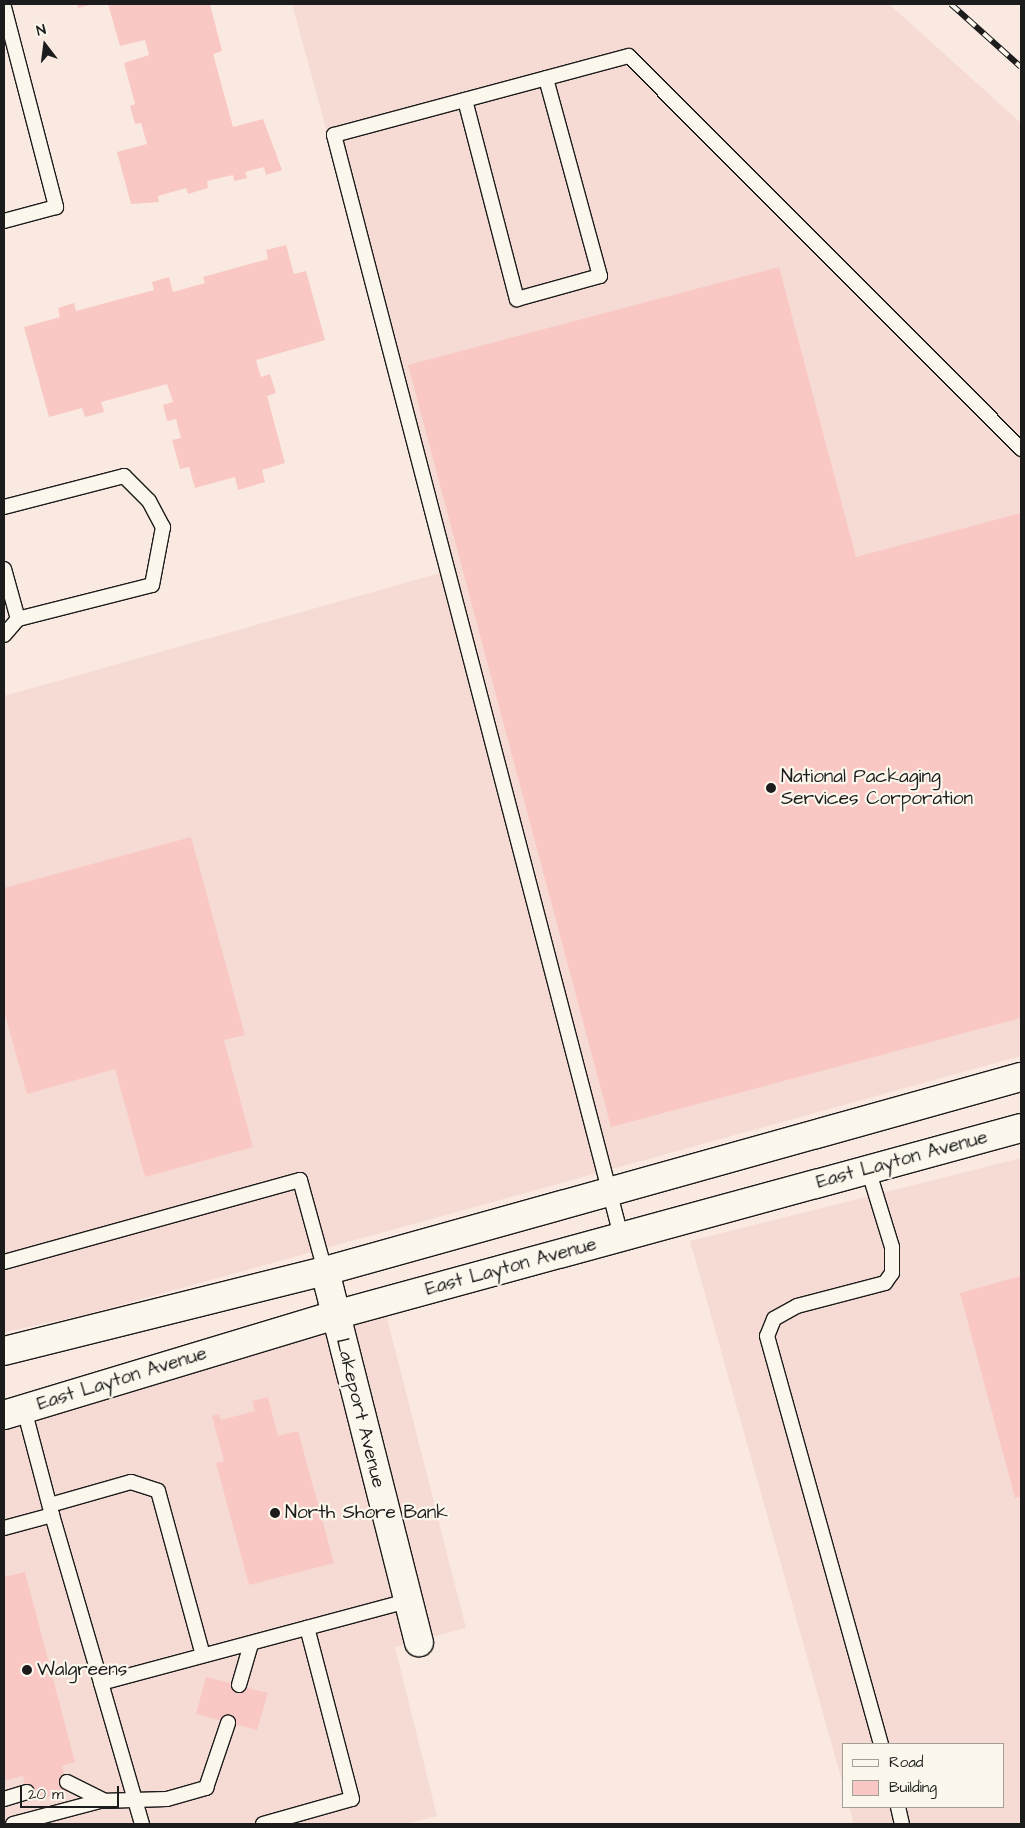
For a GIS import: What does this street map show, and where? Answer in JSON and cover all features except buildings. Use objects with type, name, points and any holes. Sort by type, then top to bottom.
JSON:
[{"type":"main road","points":[[4,1351],[325,1271],[609,1190],[1021,1077]]},
{"type":"main road","name":"East Layton Avenue","points":[[14,1412],[335,1315],[1021,1128]]},
{"type":"main road","name":"Lakeport Avenue","points":[[325,1271],[419,1642]]},
{"type":"lane","points":[[4,7],[56,207],[4,221]]},
{"type":"lane","points":[[622,1236],[334,135],[629,56],[1021,449]]},
{"type":"lane","points":[[465,100],[517,298],[545,291],[600,276],[546,78]]},
{"type":"lane","points":[[4,507],[124,476],[149,501],[164,527],[152,585],[18,619],[4,635]]},
{"type":"lane","points":[[4,569],[18,619]]},
{"type":"lane","points":[[868,1169],[892,1247],[892,1273],[884,1283],[797,1306],[774,1319],[767,1336],[880,1743]]},
{"type":"lane","points":[[4,1262],[300,1180],[325,1271]]},
{"type":"lane","points":[[14,1412],[51,1510],[142,1824]]},
{"type":"lane","points":[[4,1528],[131,1482],[158,1491],[203,1655]]},
{"type":"lane","points":[[101,1683],[408,1601]]},
{"type":"lane","points":[[263,1824],[352,1799],[307,1628]]},
{"type":"lane","points":[[239,1685],[251,1644]]},
{"type":"lane","points":[[13,1824],[105,1801],[167,1799],[206,1788],[228,1722]]},
{"type":"lane","points":[[67,1782],[105,1801]]},
{"type":"lane","points":[[4,1799],[26,1792]]},
{"type":"lane","points":[[898,1808],[902,1824]]},
{"type":"shaded area","points":[[292,4],[889,4],[1021,123],[1021,1056],[84,1315],[4,1332],[4,696],[447,571]]},
{"type":"shaded area","points":[[1021,1158],[1021,1824],[854,1824],[849,1808],[1005,1808],[1005,1743],[842,1743],[842,1781],[690,1241]]},
{"type":"shaded area","points":[[384,1306],[466,1628],[395,1647],[437,1816],[405,1824],[4,1824],[4,1415]]},
{"type":"railway","points":[[951,4],[1021,67]]},
{"type":"place","name":"National Packaging Services Corporation","points":[[771,788]]},
{"type":"place","name":"North Shore Bank","points":[[275,1513]]},
{"type":"place","name":"Walgreens","points":[[27,1670]]}]
